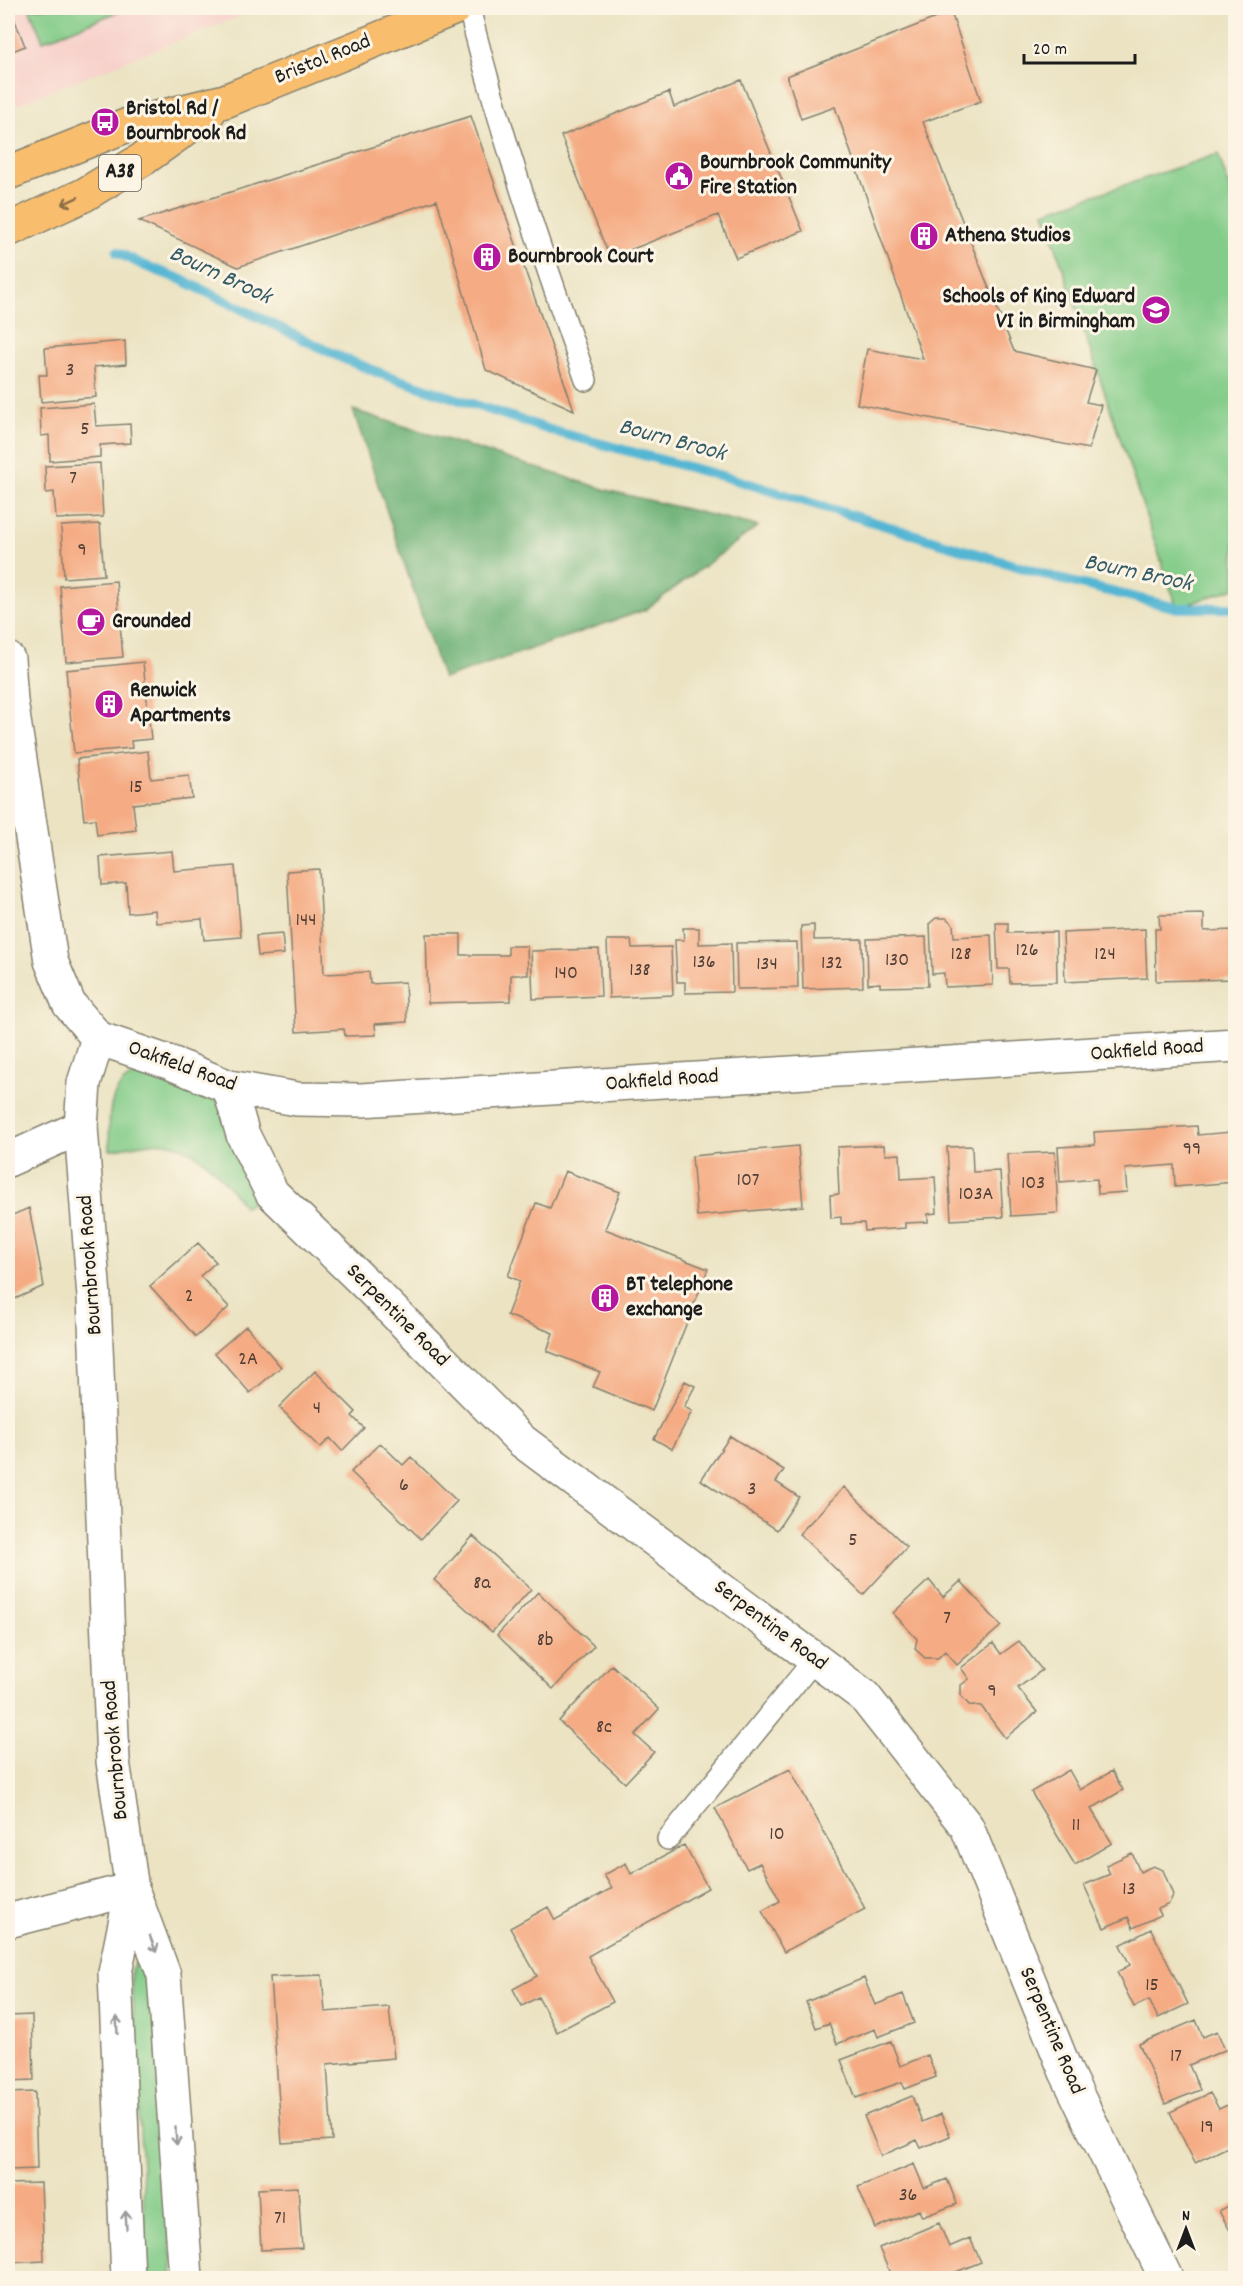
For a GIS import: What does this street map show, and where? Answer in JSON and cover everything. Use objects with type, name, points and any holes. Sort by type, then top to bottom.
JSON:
[{"type":"highway","name":"Bristol Road","points":[[8,173],[128,125],[225,101],[455,8]]},
{"type":"highway","name":"Bristol Road","points":[[8,230],[84,195],[143,159],[225,101]]},
{"type":"street","points":[[8,659],[9,702],[51,961],[69,1004],[98,1038]]},
{"type":"street","name":"Oakfield Road","points":[[98,1038],[171,1063],[229,1087],[297,1099],[362,1100],[1236,1045]]},
{"type":"street","name":"Bournbrook Road","points":[[98,1038],[84,1083],[81,1127],[94,1298],[113,1761],[132,1889],[164,1975],[186,2278]]},
{"type":"street","name":"Serpentine Road","points":[[229,1087],[243,1135],[272,1193],[522,1441],[864,1696],[968,1827],[1066,2072],[1166,2278]]},
{"type":"street","points":[[8,1160],[81,1127]]},
{"type":"street","points":[[8,1921],[132,1889]]},
{"type":"street","name":"Bournbrook Road","points":[[128,2278],[115,1973],[132,1889]]},
{"type":"lane","points":[[469,8],[487,81],[537,239],[586,380]]},
{"type":"lane","points":[[668,1839],[815,1659]]},
{"type":"shaded area","points":[[8,8],[260,8],[8,108]]},
{"type":"green space","points":[[29,8],[128,8],[43,41]]},
{"type":"green space","name":"Schools of King Edward VI in Birmingham","points":[[1218,154],[1236,207],[1235,588],[1177,608],[1044,212]]},
{"type":"green space","points":[[353,410],[610,491],[758,526],[645,610],[443,679]]},
{"type":"green space","points":[[138,1073],[191,1081],[212,1091],[267,1196],[244,1207],[211,1167],[179,1146],[153,1143],[110,1150],[110,1116],[113,1099],[123,1083]]},
{"type":"green space","points":[[141,1954],[152,1977],[173,2278],[148,2278],[131,1970]]},
{"type":"building","points":[[8,8],[10,8],[25,46],[8,53]]},
{"type":"building","name":"Athena Studios","points":[[951,12],[981,101],[923,122],[1014,351],[1096,370],[1086,402],[1101,405],[1089,449],[857,404],[867,349],[923,359],[835,107],[801,119],[787,76]]},
{"type":"building","name":"Bournbrook Community Fire Station","points":[[741,80],[803,231],[736,258],[718,215],[610,258],[561,136],[669,92],[674,107]]},
{"type":"building","name":"Bournbrook Court","points":[[471,116],[574,410],[486,370],[437,200],[238,267],[139,221]]},
{"type":"building","points":[[125,341],[126,364],[94,367],[96,397],[41,402],[39,375],[47,375],[45,348]]},
{"type":"building","points":[[94,404],[96,426],[130,424],[131,443],[100,445],[100,457],[50,461],[49,435],[41,436],[40,408]]},
{"type":"building","points":[[100,463],[103,517],[56,519],[54,492],[46,493],[45,466]]},
{"type":"building","points":[[100,524],[104,575],[64,578],[61,526]]},
{"type":"building","name":"Grounded","points":[[116,581],[123,657],[66,662],[60,586]]},
{"type":"building","name":"Renwick Apartments","points":[[143,662],[151,739],[131,741],[132,748],[74,753],[66,670]]},
{"type":"building","points":[[148,751],[151,779],[189,775],[192,798],[133,804],[136,830],[97,835],[95,819],[84,820],[77,759]]},
{"type":"building","points":[[172,851],[174,871],[235,866],[241,937],[204,940],[202,919],[156,923],[155,910],[128,913],[126,883],[102,885],[100,857]]},
{"type":"building","points":[[319,869],[324,974],[369,972],[370,984],[405,982],[407,1022],[375,1024],[376,1035],[345,1036],[344,1029],[296,1032],[287,871]]},
{"type":"building","points":[[1204,914],[1204,931],[1236,930],[1236,979],[1156,981],[1155,929],[1160,929],[1159,915]]},
{"type":"building","points":[[936,918],[946,918],[953,924],[954,937],[991,935],[993,985],[945,987],[944,973],[932,974],[930,923]]},
{"type":"building","points":[[996,923],[1008,923],[1008,933],[1056,932],[1057,982],[1010,983],[1009,969],[998,969]]},
{"type":"building","points":[[814,925],[814,940],[862,939],[863,987],[803,989],[801,926]]},
{"type":"building","points":[[683,928],[699,928],[699,944],[731,943],[732,992],[685,993],[685,982],[677,982],[675,940],[684,940]]},
{"type":"building","points":[[1145,929],[1147,978],[1065,982],[1063,933]]},
{"type":"building","points":[[282,934],[284,954],[258,956],[256,936]]},
{"type":"building","points":[[426,934],[461,934],[461,955],[508,955],[508,946],[527,946],[528,975],[511,975],[511,1001],[428,1003]]},
{"type":"building","points":[[926,937],[928,986],[880,987],[880,983],[868,984],[867,939]]},
{"type":"building","points":[[607,940],[631,940],[632,948],[671,947],[673,995],[609,998]]},
{"type":"building","points":[[797,942],[798,988],[737,989],[736,943]]},
{"type":"building","points":[[599,949],[601,996],[533,999],[531,951]]},
{"type":"building","points":[[1197,1126],[1198,1135],[1231,1132],[1235,1182],[1175,1187],[1174,1165],[1125,1169],[1127,1192],[1098,1194],[1097,1179],[1060,1182],[1058,1147],[1095,1145],[1094,1132]]},
{"type":"building","points":[[884,1145],[885,1155],[900,1154],[901,1179],[935,1177],[937,1213],[928,1214],[928,1222],[905,1223],[905,1228],[865,1231],[864,1223],[841,1224],[841,1217],[831,1218],[830,1195],[839,1194],[837,1147]]},
{"type":"building","points":[[798,1146],[803,1206],[697,1216],[692,1156]]},
{"type":"building","points":[[972,1146],[973,1172],[1000,1171],[1003,1217],[951,1220],[947,1147]]},
{"type":"building","points":[[1055,1152],[1058,1213],[1011,1216],[1007,1154]]},
{"type":"building","name":"BT telephone exchange","points":[[565,1171],[620,1192],[605,1229],[708,1269],[652,1411],[593,1387],[600,1372],[547,1351],[553,1333],[507,1315],[520,1281],[508,1276],[536,1203],[550,1208]]},
{"type":"building","points":[[29,1208],[44,1286],[8,1302],[8,1217]]},
{"type":"building","points":[[198,1243],[216,1262],[200,1276],[229,1307],[196,1337],[150,1286]]},
{"type":"building","points":[[246,1326],[281,1367],[250,1393],[215,1353]]},
{"type":"building","points":[[315,1371],[356,1412],[352,1416],[364,1428],[342,1451],[330,1438],[320,1448],[279,1407]]},
{"type":"building","points":[[685,1381],[695,1386],[684,1407],[692,1411],[672,1449],[654,1439]]},
{"type":"building","points":[[730,1436],[784,1470],[776,1482],[799,1497],[777,1530],[701,1480]]},
{"type":"building","points":[[380,1443],[403,1465],[411,1457],[457,1501],[421,1539],[351,1472]]},
{"type":"building","points":[[844,1487],[907,1547],[863,1595],[799,1534]]},
{"type":"building","points":[[473,1536],[531,1589],[492,1632],[434,1580]]},
{"type":"building","points":[[929,1580],[943,1597],[961,1581],[1001,1626],[957,1665],[945,1651],[938,1658],[925,1658],[915,1649],[917,1639],[893,1613]]},
{"type":"building","points":[[538,1592],[594,1646],[553,1689],[497,1635]]},
{"type":"building","points":[[1019,1641],[1042,1670],[1018,1688],[1037,1712],[1005,1738],[981,1706],[969,1705],[961,1696],[961,1685],[969,1679],[961,1668],[993,1643],[1001,1654]]},
{"type":"building","points":[[612,1665],[659,1709],[635,1735],[654,1752],[625,1783],[559,1721]]},
{"type":"building","points":[[790,1769],[865,1909],[784,1952],[762,1911],[780,1901],[760,1863],[747,1869],[715,1808]]},
{"type":"building","points":[[1069,1770],[1080,1790],[1112,1771],[1123,1790],[1091,1809],[1112,1843],[1075,1865],[1031,1792]]},
{"type":"building","points":[[684,1845],[708,1888],[588,1956],[613,2002],[557,2032],[538,1997],[522,2006],[513,1989],[537,1976],[510,1928],[548,1907],[555,1920],[612,1888],[604,1875],[626,1863],[631,1874]]},
{"type":"building","points":[[1132,1853],[1140,1872],[1153,1866],[1163,1870],[1173,1895],[1169,1904],[1158,1909],[1161,1915],[1133,1928],[1128,1917],[1104,1928],[1084,1885],[1110,1874],[1106,1865]]},
{"type":"building","points":[[1151,1929],[1188,2004],[1158,2018],[1149,2000],[1134,2007],[1117,1972],[1130,1965],[1120,1945]]},
{"type":"building","points":[[322,1975],[325,2012],[389,2007],[394,2058],[327,2064],[332,2140],[282,2143],[270,1977]]},
{"type":"building","points":[[864,1978],[875,2005],[903,1994],[914,2023],[878,2037],[875,2029],[837,2044],[829,2023],[816,2028],[806,2002]]},
{"type":"building","points":[[32,2015],[34,2080],[8,2081],[8,2016]]},
{"type":"building","points":[[1196,2020],[1203,2037],[1217,2031],[1225,2050],[1189,2065],[1200,2090],[1165,2104],[1139,2044]]},
{"type":"building","points":[[891,2041],[900,2066],[928,2055],[936,2077],[905,2089],[902,2082],[856,2098],[841,2060]]},
{"type":"building","points":[[35,2092],[37,2169],[8,2170],[8,2093]]},
{"type":"building","points":[[1210,2093],[1219,2109],[1236,2101],[1236,2143],[1195,2163],[1170,2112]]},
{"type":"building","points":[[912,2096],[922,2122],[941,2114],[950,2136],[921,2148],[917,2140],[881,2156],[864,2116]]},
{"type":"building","points":[[914,2164],[924,2188],[947,2179],[957,2204],[922,2217],[919,2210],[875,2228],[858,2187]]},
{"type":"building","points":[[41,2183],[44,2261],[8,2263],[8,2184]]},
{"type":"building","points":[[298,2187],[302,2248],[261,2250],[258,2189]]},
{"type":"building","points":[[1236,2202],[1236,2241],[1219,2211]]},
{"type":"building","points":[[939,2223],[949,2247],[970,2238],[981,2262],[941,2278],[892,2278],[879,2248]]},
{"type":"waterway","name":"Bourn Brook","points":[[117,252],[180,279],[340,357],[382,374],[553,431],[733,479],[1059,579],[1177,608],[1236,608]]},
{"type":"place","name":"Bristol Rd / Bournbrook Rd","points":[[105,122]]},
{"type":"place","name":"Bournbrook Community Fire Station","points":[[679,176]]},
{"type":"place","name":"Athena Studios","points":[[924,236]]},
{"type":"place","name":"Bournbrook Court","points":[[487,257]]},
{"type":"place","name":"Schools of King Edward VI in Birmingham","points":[[1156,310]]},
{"type":"place","name":"Grounded","points":[[91,622]]},
{"type":"place","name":"Renwick Apartments","points":[[109,704]]},
{"type":"place","name":"BT telephone exchange","points":[[605,1298]]}]
